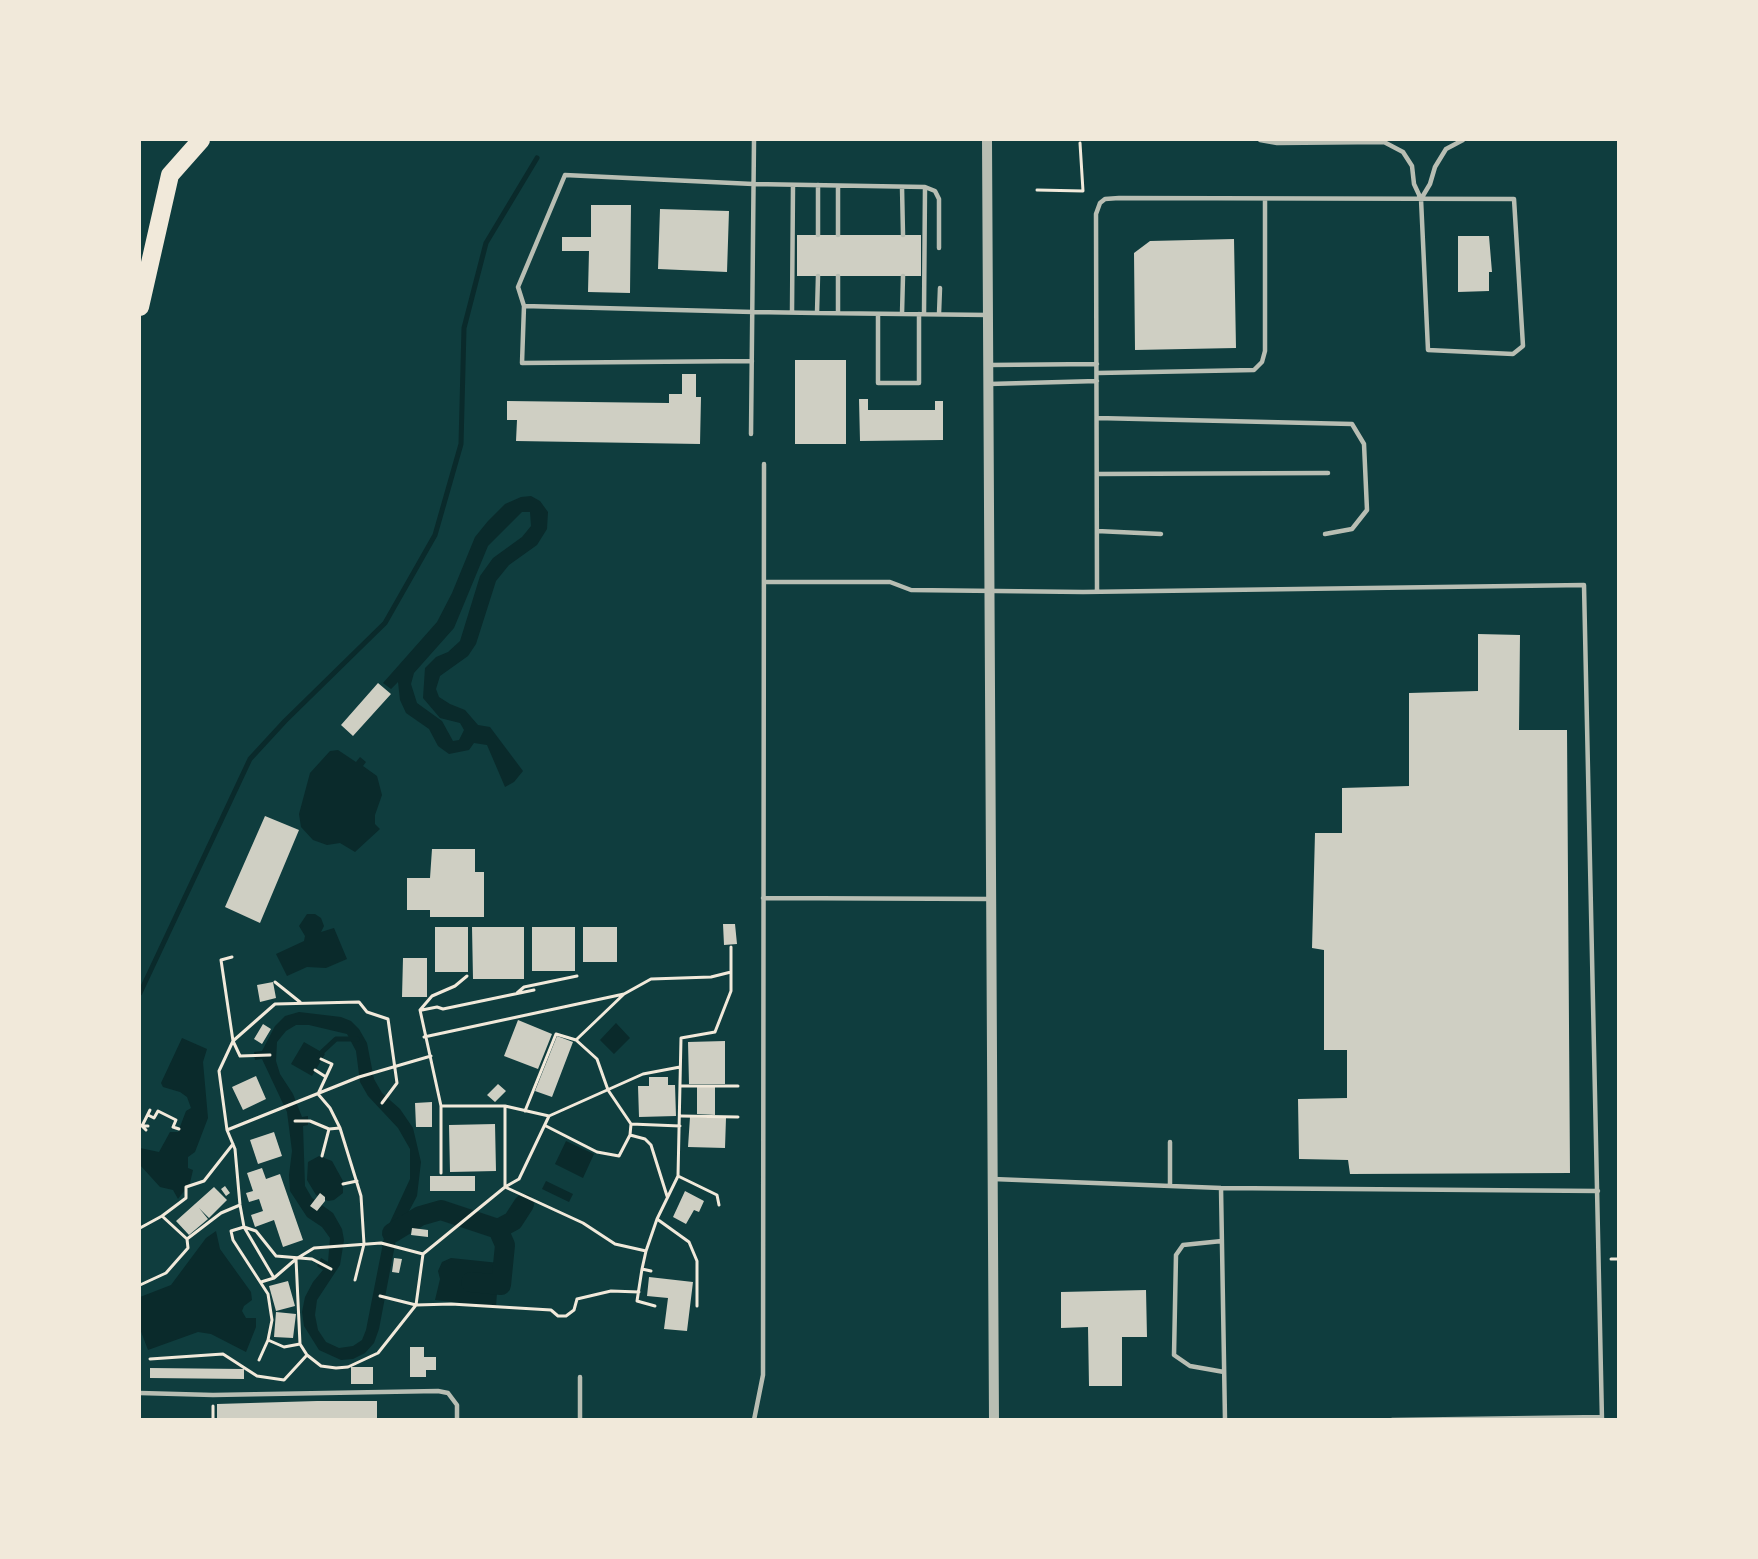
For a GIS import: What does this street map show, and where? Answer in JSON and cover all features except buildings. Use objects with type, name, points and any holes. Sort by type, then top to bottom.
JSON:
[{"type":"highway","points":[[140,307],[170,175],[201,140]]},
{"type":"street","points":[[987,140],[993,899],[994,1419]]},
{"type":"lane","points":[[751,434],[754,140]]},
{"type":"lane","points":[[1097,591],[1096,214],[1100,203],[1105,199],[1119,198],[1265,199],[1421,199],[1514,199],[1523,346],[1513,354],[1428,350],[1421,199],[1413,184],[1412,166],[1403,152],[1384,142],[1277,143],[1260,140]]},
{"type":"lane","points":[[1421,199],[1430,184],[1435,166],[1446,149],[1463,140]]},
{"type":"lane","points":[[752,361],[522,363],[524,306],[518,286],[565,175],[753,184],[925,187],[935,190],[939,199],[939,248]]},
{"type":"lane","points":[[792,312],[793,185]]},
{"type":"lane","points":[[818,185],[818,235]]},
{"type":"lane","points":[[838,186],[838,235]]},
{"type":"lane","points":[[902,187],[903,235]]},
{"type":"lane","points":[[878,314],[878,383],[919,383],[925,187]]},
{"type":"lane","points":[[1098,373],[1254,370],[1262,362],[1265,351],[1265,199]]},
{"type":"lane","points":[[817,313],[818,276]]},
{"type":"lane","points":[[838,276],[838,313]]},
{"type":"lane","points":[[902,314],[903,276]]},
{"type":"lane","points":[[939,314],[940,288]]},
{"type":"lane","points":[[524,306],[988,315]]},
{"type":"lane","points":[[988,365],[1097,364]]},
{"type":"lane","points":[[989,384],[1097,381]]},
{"type":"lane","points":[[1097,418],[1352,424],[1364,444],[1367,510],[1352,529],[1325,534]]},
{"type":"lane","points":[[754,1419],[763,1375],[764,464]]},
{"type":"lane","points":[[1097,474],[1328,473]]},
{"type":"lane","points":[[1097,531],[1161,534]]},
{"type":"lane","points":[[765,582],[890,582],[911,590],[1097,591],[1584,585],[1602,1418],[1392,1419]]},
{"type":"lane","points":[[764,898],[993,899]]},
{"type":"lane","points":[[1170,1142],[1170,1186]]},
{"type":"lane","points":[[993,1179],[1221,1188],[1598,1191]]},
{"type":"lane","points":[[1221,1188],[1224,1419]]},
{"type":"lane","points":[[1222,1241],[1183,1245],[1176,1255],[1174,1355],[1190,1366],[1224,1372]]},
{"type":"lane","points":[[580,1377],[580,1419]]},
{"type":"lane","points":[[140,1393],[213,1395],[438,1391],[448,1393],[457,1405],[457,1419]]},
{"type":"path","points":[[1080,143],[1083,191]]},
{"type":"path","points":[[1037,190],[1083,191],[1092,196]]},
{"type":"path","points":[[656,1306],[637,1300],[646,1251],[657,1219],[678,1176],[681,1038],[715,1032],[731,991],[731,947]]},
{"type":"path","points":[[232,957],[221,960],[233,1041],[240,1056],[270,1055]]},
{"type":"path","points":[[576,1040],[624,994],[651,979],[711,977],[731,972]]},
{"type":"path","points":[[441,1173],[441,1106],[431,1056],[424,1037],[420,1010],[432,996],[455,986],[467,976]]},
{"type":"path","points":[[515,995],[524,987],[577,976]]},
{"type":"path","points":[[275,982],[300,1002]]},
{"type":"path","points":[[420,1010],[437,1006],[443,1009],[534,990]]},
{"type":"path","points":[[424,1037],[624,994]]},
{"type":"path","points":[[274,1278],[244,1227],[233,1144],[227,1130],[219,1071],[233,1041],[275,1004],[359,1002],[367,1012],[388,1019],[397,1083],[382,1103]]},
{"type":"path","points":[[525,1111],[556,1034],[576,1040],[597,1059],[608,1090],[631,1124],[630,1135],[619,1156],[609,1156],[546,1126]]},
{"type":"path","points":[[227,1130],[359,1077],[431,1056]]},
{"type":"path","points":[[318,1094],[332,1064],[321,1059]]},
{"type":"path","points":[[441,1106],[505,1106],[549,1116],[644,1074],[680,1066]]},
{"type":"path","points":[[315,1070],[326,1077]]},
{"type":"path","points":[[681,1086],[738,1086]]},
{"type":"path","points":[[318,1094],[330,1108],[340,1128],[361,1196],[364,1244],[355,1280]]},
{"type":"path","points":[[505,1106],[506,1187]]},
{"type":"path","points":[[147,1128],[141,1125],[150,1110]]},
{"type":"path","points":[[148,1115],[154,1118],[158,1111],[176,1120],[173,1127],[179,1129]]},
{"type":"path","points":[[296,1258],[300,1344],[307,1355],[321,1366],[348,1367],[378,1353],[416,1305],[423,1254],[476,1210],[519,1179],[549,1116]]},
{"type":"path","points":[[681,1116],[738,1117]]},
{"type":"path","points":[[295,1121],[310,1121],[329,1129],[340,1128]]},
{"type":"path","points":[[631,1124],[680,1126]]},
{"type":"path","points":[[322,1156],[329,1129]]},
{"type":"path","points":[[630,1135],[645,1139],[651,1145],[668,1198]]},
{"type":"path","points":[[140,1228],[162,1216],[186,1198],[186,1187],[204,1181],[233,1144]]},
{"type":"path","points":[[678,1176],[717,1195],[719,1205]]},
{"type":"path","points":[[343,1184],[357,1181]]},
{"type":"path","points":[[506,1187],[583,1222],[615,1244],[646,1251]]},
{"type":"path","points":[[187,1239],[221,1213],[240,1205]]},
{"type":"path","points":[[140,1284],[166,1273],[189,1248],[187,1239],[162,1216]]},
{"type":"path","points":[[657,1219],[689,1242],[697,1262],[697,1305]]},
{"type":"path","points":[[259,1360],[268,1340],[272,1320],[268,1294],[233,1240],[231,1231],[244,1227],[256,1231],[276,1256],[312,1259],[331,1269]]},
{"type":"path","points":[[261,1282],[274,1278],[296,1258],[314,1248],[381,1243],[423,1254]]},
{"type":"path","points":[[1611,1259],[1618,1259]]},
{"type":"path","points":[[642,1269],[651,1271]]},
{"type":"path","points":[[380,1296],[416,1305],[451,1304],[551,1310],[558,1316],[566,1316],[574,1310],[577,1299],[611,1291],[639,1292]]},
{"type":"path","points":[[268,1340],[284,1347],[300,1344]]},
{"type":"path","points":[[150,1359],[223,1354],[257,1376],[284,1380],[307,1355]]},
{"type":"path","points":[[213,1404],[213,1419]]},
{"type":"water","points":[[531,496],[540,501],[548,512],[547,529],[537,545],[509,565],[496,581],[476,644],[468,656],[440,676],[436,689],[439,697],[465,710],[478,725],[490,727],[523,771],[514,782],[505,787],[487,745],[474,743],[469,750],[449,754],[438,746],[429,729],[406,713],[400,700],[398,682],[391,689],[383,683],[437,622],[452,593],[475,537],[505,504],[521,497]],"holes":[[[522,512],[530,512],[531,526],[522,537],[493,558],[480,576],[460,641],[448,652],[436,657],[425,668],[423,698],[440,718],[460,723],[464,730],[459,740],[453,741],[442,721],[417,703],[411,684],[414,673],[454,628],[488,546]]]},
{"type":"water","points":[[338,750],[356,762],[360,757],[366,762],[363,766],[377,776],[382,795],[375,815],[375,824],[380,829],[355,852],[340,843],[327,845],[313,840],[301,827],[299,814],[310,773],[330,751]]},
{"type":"water","points":[[307,914],[315,914],[321,918],[324,926],[321,932],[334,928],[347,959],[326,968],[307,967],[287,976],[276,954],[304,941],[305,936],[299,926]]},
{"type":"water","points":[[299,1012],[341,1017],[351,1021],[359,1029],[367,1043],[374,1079],[382,1093],[400,1109],[413,1128],[421,1162],[417,1196],[397,1234],[379,1329],[374,1343],[365,1353],[353,1359],[341,1360],[319,1350],[304,1326],[302,1312],[305,1297],[323,1270],[317,1266],[321,1258],[328,1262],[330,1238],[322,1227],[307,1217],[290,1191],[292,1151],[287,1112],[262,1059],[255,1060],[254,1052],[262,1051],[275,1026],[285,1016]],"holes":[[[296,1025],[309,1025],[347,1034],[356,1051],[360,1082],[368,1096],[398,1128],[410,1149],[410,1179],[385,1233],[366,1330],[362,1340],[353,1346],[339,1348],[326,1342],[318,1330],[315,1315],[317,1300],[340,1265],[344,1240],[342,1229],[333,1213],[312,1198],[305,1186],[303,1126],[308,1125],[308,1116],[302,1117],[293,1094],[280,1074],[276,1061],[277,1042],[286,1031]]]},
{"type":"water","points":[[616,1023],[630,1038],[614,1054],[600,1040]]},
{"type":"water","points":[[182,1038],[207,1049],[203,1062],[208,1118],[195,1152],[188,1157],[188,1168],[193,1170],[190,1183],[178,1199],[173,1190],[160,1187],[140,1165],[140,1148],[159,1152],[170,1132],[178,1132],[186,1111],[191,1108],[187,1097],[180,1092],[163,1087],[161,1083]]},
{"type":"water","points":[[304,1042],[325,1054],[312,1076],[291,1064]]},
{"type":"water","points":[[566,1141],[594,1154],[583,1178],[555,1164]]},
{"type":"water","points":[[319,1156],[332,1161],[343,1181],[343,1193],[334,1200],[328,1201],[316,1195],[307,1180],[308,1162]]},
{"type":"water","points":[[546,1181],[573,1194],[569,1202],[542,1189]]},
{"type":"water","points":[[216,1231],[220,1249],[251,1292],[252,1300],[244,1306],[242,1311],[246,1318],[256,1318],[256,1327],[246,1352],[211,1334],[198,1332],[148,1350],[140,1329],[140,1297],[171,1285],[206,1238]]},
{"type":"water","points":[[451,1258],[499,1263],[496,1307],[435,1300],[440,1279],[438,1271],[442,1262]]},
{"type":"waterway","points":[[140,993],[250,759],[285,721],[385,623],[435,535],[461,444],[464,328],[486,243],[537,158]]},
{"type":"waterway","points":[[322,1052],[336,1039],[357,1039]]},
{"type":"waterway","points":[[498,1229],[513,1221],[524,1204]]},
{"type":"waterway","points":[[392,1233],[420,1216],[441,1210],[498,1229],[505,1245],[501,1285],[471,1282]]}]
